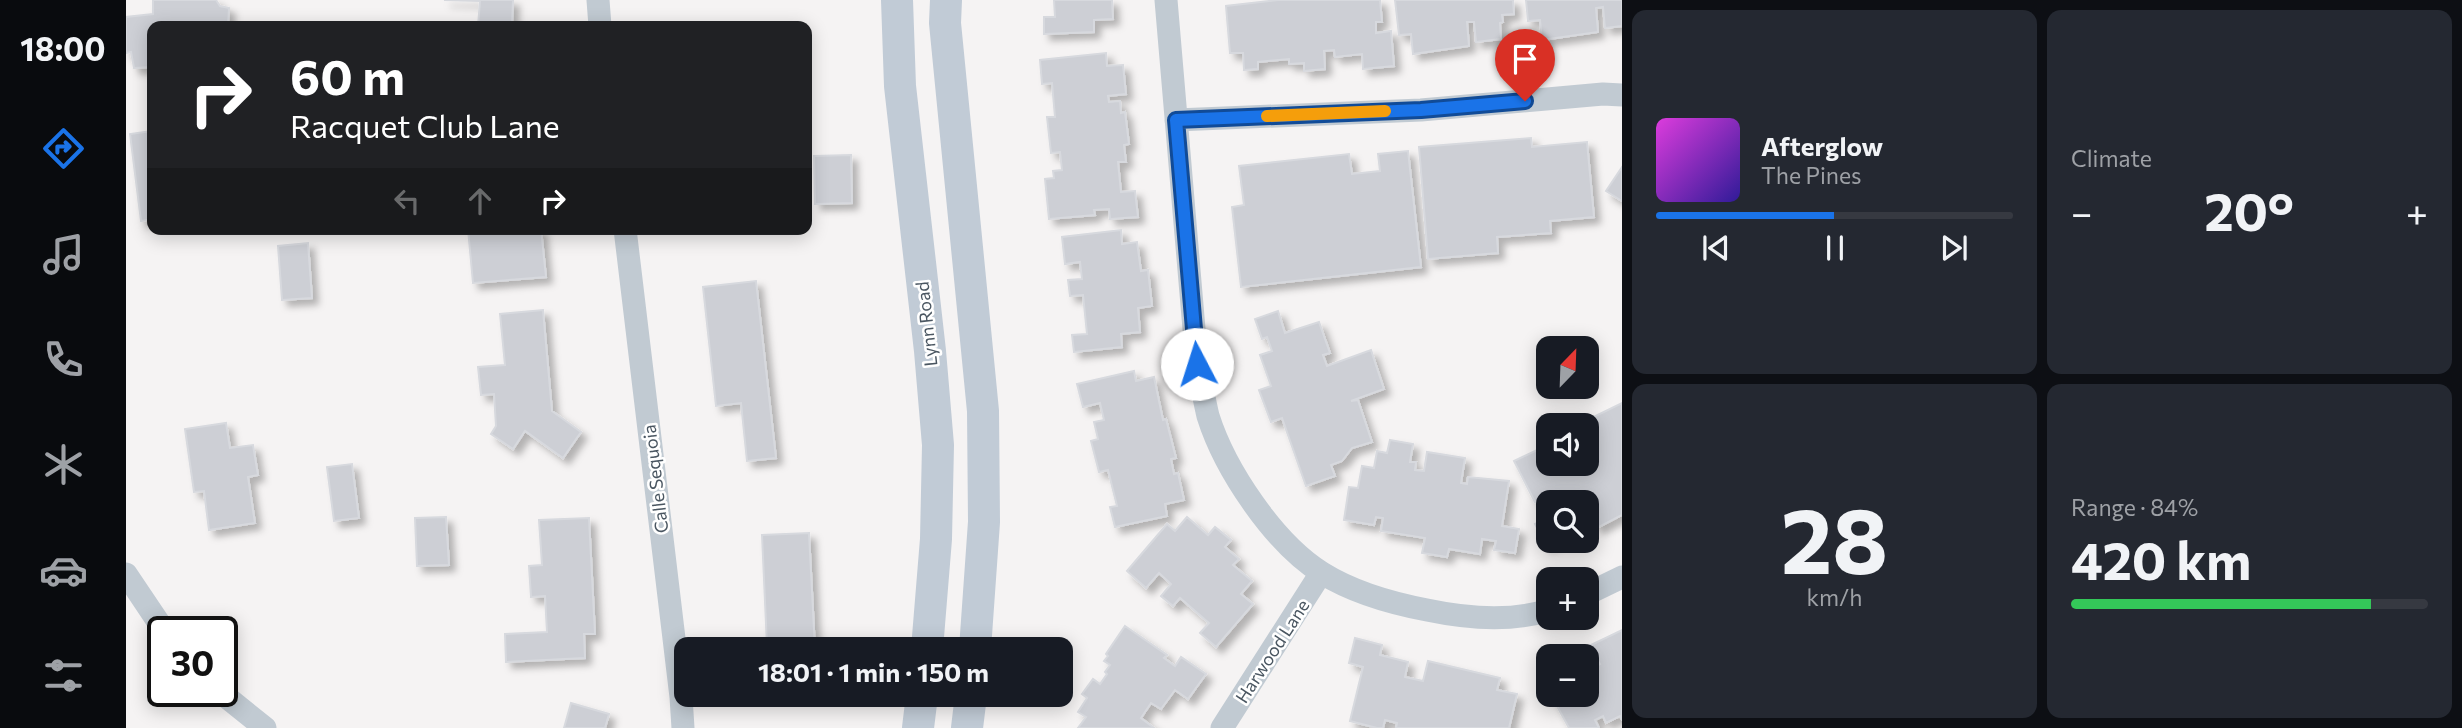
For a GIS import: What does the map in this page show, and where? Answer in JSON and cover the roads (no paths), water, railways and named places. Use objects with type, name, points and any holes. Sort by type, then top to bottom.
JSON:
[{"type":"main road","name":"Lynn Road","points":[[897,0],[900,86],[938,445],[936,539],[928,637]]},
{"type":"main road","points":[[946,0],[945,23],[983,411],[984,522],[976,637]]},
{"type":"main road","points":[[918,728],[921,707]]},
{"type":"main road","points":[[967,728],[970,707]]},
{"type":"street","points":[[598,0],[600,21]]},
{"type":"street","points":[[1166,0],[1197,364],[1209,418],[1231,468],[1261,515],[1293,549],[1321,573],[1364,594],[1401,606],[1460,617],[1510,616],[1536,612]]},
{"type":"street","points":[[1176,120],[1421,110],[1603,94],[1622,95]]},
{"type":"street","name":"Calle Sequoia","points":[[626,235],[680,683],[682,728]]},
{"type":"street","name":"Harwood Lane","points":[[1222,728],[1321,573]]},
{"type":"street","points":[[126,575],[154,616]]},
{"type":"street","points":[[1599,588],[1622,577]]},
{"type":"street","points":[[238,706],[265,728]]}]
